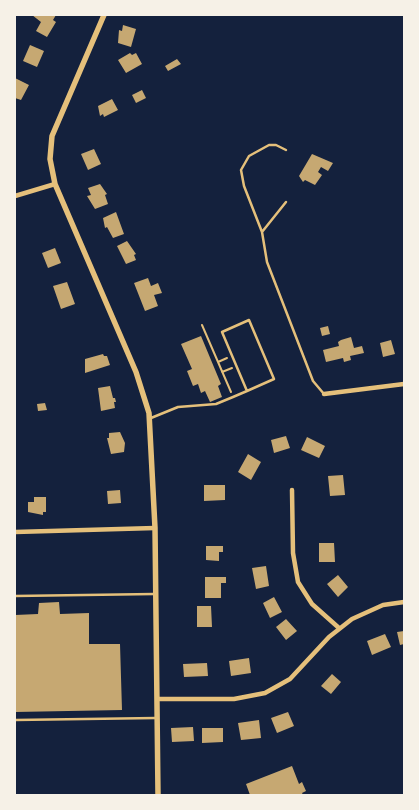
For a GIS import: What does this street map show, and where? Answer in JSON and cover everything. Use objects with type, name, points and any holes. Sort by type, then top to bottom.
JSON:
[{"type":"street","points":[[104,15],[52,136],[50,160],[55,184],[139,380],[150,418],[155,528],[158,795]]},
{"type":"street","points":[[15,196],[55,184]]},
{"type":"street","points":[[324,394],[404,384]]},
{"type":"street","points":[[292,490],[293,553],[298,582],[312,604],[322,615],[339,628]]},
{"type":"street","points":[[15,532],[155,528]]},
{"type":"street","points":[[158,699],[234,700],[265,693],[290,680],[339,628],[367,611],[383,605],[404,602]]},
{"type":"lane","points":[[286,150],[276,145],[269,145],[249,156],[241,170],[244,186],[262,232],[267,262],[281,302],[313,381],[324,394]]},
{"type":"lane","points":[[262,232],[286,202]]},
{"type":"lane","points":[[150,418],[178,407],[216,404],[233,396],[247,391],[274,379],[249,320],[222,332],[247,391]]},
{"type":"lane","points":[[15,596],[156,594]]},
{"type":"lane","points":[[15,720],[158,718]]},
{"type":"path","points":[[202,326],[233,396]]},
{"type":"path","points":[[218,362],[226,358]]},
{"type":"path","points":[[222,372],[230,369]]},
{"type":"building","points":[[32,15],[56,15],[53,20],[56,22],[47,37],[36,31],[41,22]]},
{"type":"building","points":[[123,25],[136,29],[131,47],[118,43],[119,30],[122,31]]},
{"type":"building","points":[[30,45],[44,51],[37,67],[23,61]]},
{"type":"building","points":[[130,53],[132,55],[136,53],[142,64],[126,73],[118,60]]},
{"type":"building","points":[[177,59],[181,64],[168,71],[165,66]]},
{"type":"building","points":[[15,78],[29,85],[21,100],[15,98]]},
{"type":"building","points":[[142,90],[146,98],[136,103],[132,95]]},
{"type":"building","points":[[112,99],[118,110],[104,117],[103,114],[100,116],[98,106]]},
{"type":"building","points":[[94,149],[101,164],[88,170],[81,154]]},
{"type":"building","points":[[312,154],[333,163],[328,171],[321,167],[318,172],[322,175],[315,185],[305,180],[303,182],[299,176]]},
{"type":"building","points":[[100,184],[107,194],[105,195],[108,204],[95,209],[87,196],[91,195],[88,188]]},
{"type":"building","points":[[116,212],[124,234],[113,238],[107,227],[105,228],[103,218]]},
{"type":"building","points":[[127,241],[136,254],[134,255],[136,260],[126,264],[117,246]]},
{"type":"building","points":[[55,248],[61,263],[48,268],[42,253]]},
{"type":"building","points":[[148,278],[151,286],[158,283],[162,293],[154,295],[158,306],[145,311],[134,283]]},
{"type":"building","points":[[67,282],[75,304],[61,309],[53,286]]},
{"type":"building","points":[[328,326],[330,334],[322,336],[320,328]]},
{"type":"building","points":[[201,336],[221,384],[218,386],[222,397],[210,402],[205,391],[201,393],[198,384],[193,386],[187,371],[192,369],[181,344]]},
{"type":"building","points":[[351,337],[354,348],[362,346],[364,353],[350,356],[351,360],[344,362],[343,358],[326,362],[323,350],[339,346],[338,342]]},
{"type":"building","points":[[391,340],[395,354],[383,357],[380,343]]},
{"type":"building","points":[[103,354],[107,356],[110,365],[85,373],[85,359]]},
{"type":"building","points":[[110,386],[116,402],[114,402],[115,408],[101,411],[98,388]]},
{"type":"building","points":[[45,403],[47,410],[38,411],[37,404]]},
{"type":"building","points":[[120,432],[125,443],[124,452],[111,454],[107,438],[109,438],[109,433]]},
{"type":"building","points":[[286,436],[290,448],[274,453],[271,440]]},
{"type":"building","points":[[307,437],[325,446],[319,458],[301,450]]},
{"type":"building","points":[[248,454],[261,462],[251,480],[238,472]]},
{"type":"building","points":[[343,475],[345,495],[330,496],[328,476]]},
{"type":"building","points":[[204,485],[225,485],[225,500],[204,501]]},
{"type":"building","points":[[120,490],[121,503],[108,504],[107,491]]},
{"type":"building","points":[[34,497],[46,497],[46,512],[43,512],[43,515],[28,512],[28,502],[34,502]]},
{"type":"building","points":[[319,543],[334,543],[335,562],[319,562]]},
{"type":"building","points":[[206,546],[223,546],[223,552],[219,552],[219,561],[206,560]]},
{"type":"building","points":[[266,566],[269,586],[256,589],[252,568]]},
{"type":"building","points":[[338,575],[348,587],[338,597],[327,584]]},
{"type":"building","points":[[205,577],[226,577],[226,583],[221,583],[221,598],[205,598]]},
{"type":"building","points":[[274,597],[282,612],[270,618],[263,603]]},
{"type":"building","points":[[59,602],[60,614],[89,613],[89,644],[120,644],[122,710],[15,712],[15,615],[38,614],[39,603]]},
{"type":"building","points":[[197,606],[211,606],[212,627],[197,627]]},
{"type":"building","points":[[286,619],[297,631],[286,640],[276,627]]},
{"type":"building","points":[[404,631],[404,644],[400,645],[397,632]]},
{"type":"building","points":[[385,634],[391,647],[372,655],[367,641]]},
{"type":"building","points":[[249,658],[251,673],[231,676],[229,661]]},
{"type":"building","points":[[207,663],[208,676],[184,677],[183,664]]},
{"type":"building","points":[[332,674],[341,682],[331,694],[321,686]]},
{"type":"building","points":[[288,712],[294,726],[277,733],[271,718]]},
{"type":"building","points":[[259,720],[261,738],[241,740],[238,723]]},
{"type":"building","points":[[193,727],[194,741],[172,742],[171,728]]},
{"type":"building","points":[[202,728],[223,728],[223,742],[202,743]]},
{"type":"building","points":[[292,766],[299,784],[302,782],[306,791],[302,793],[303,795],[250,795],[246,784]]}]
